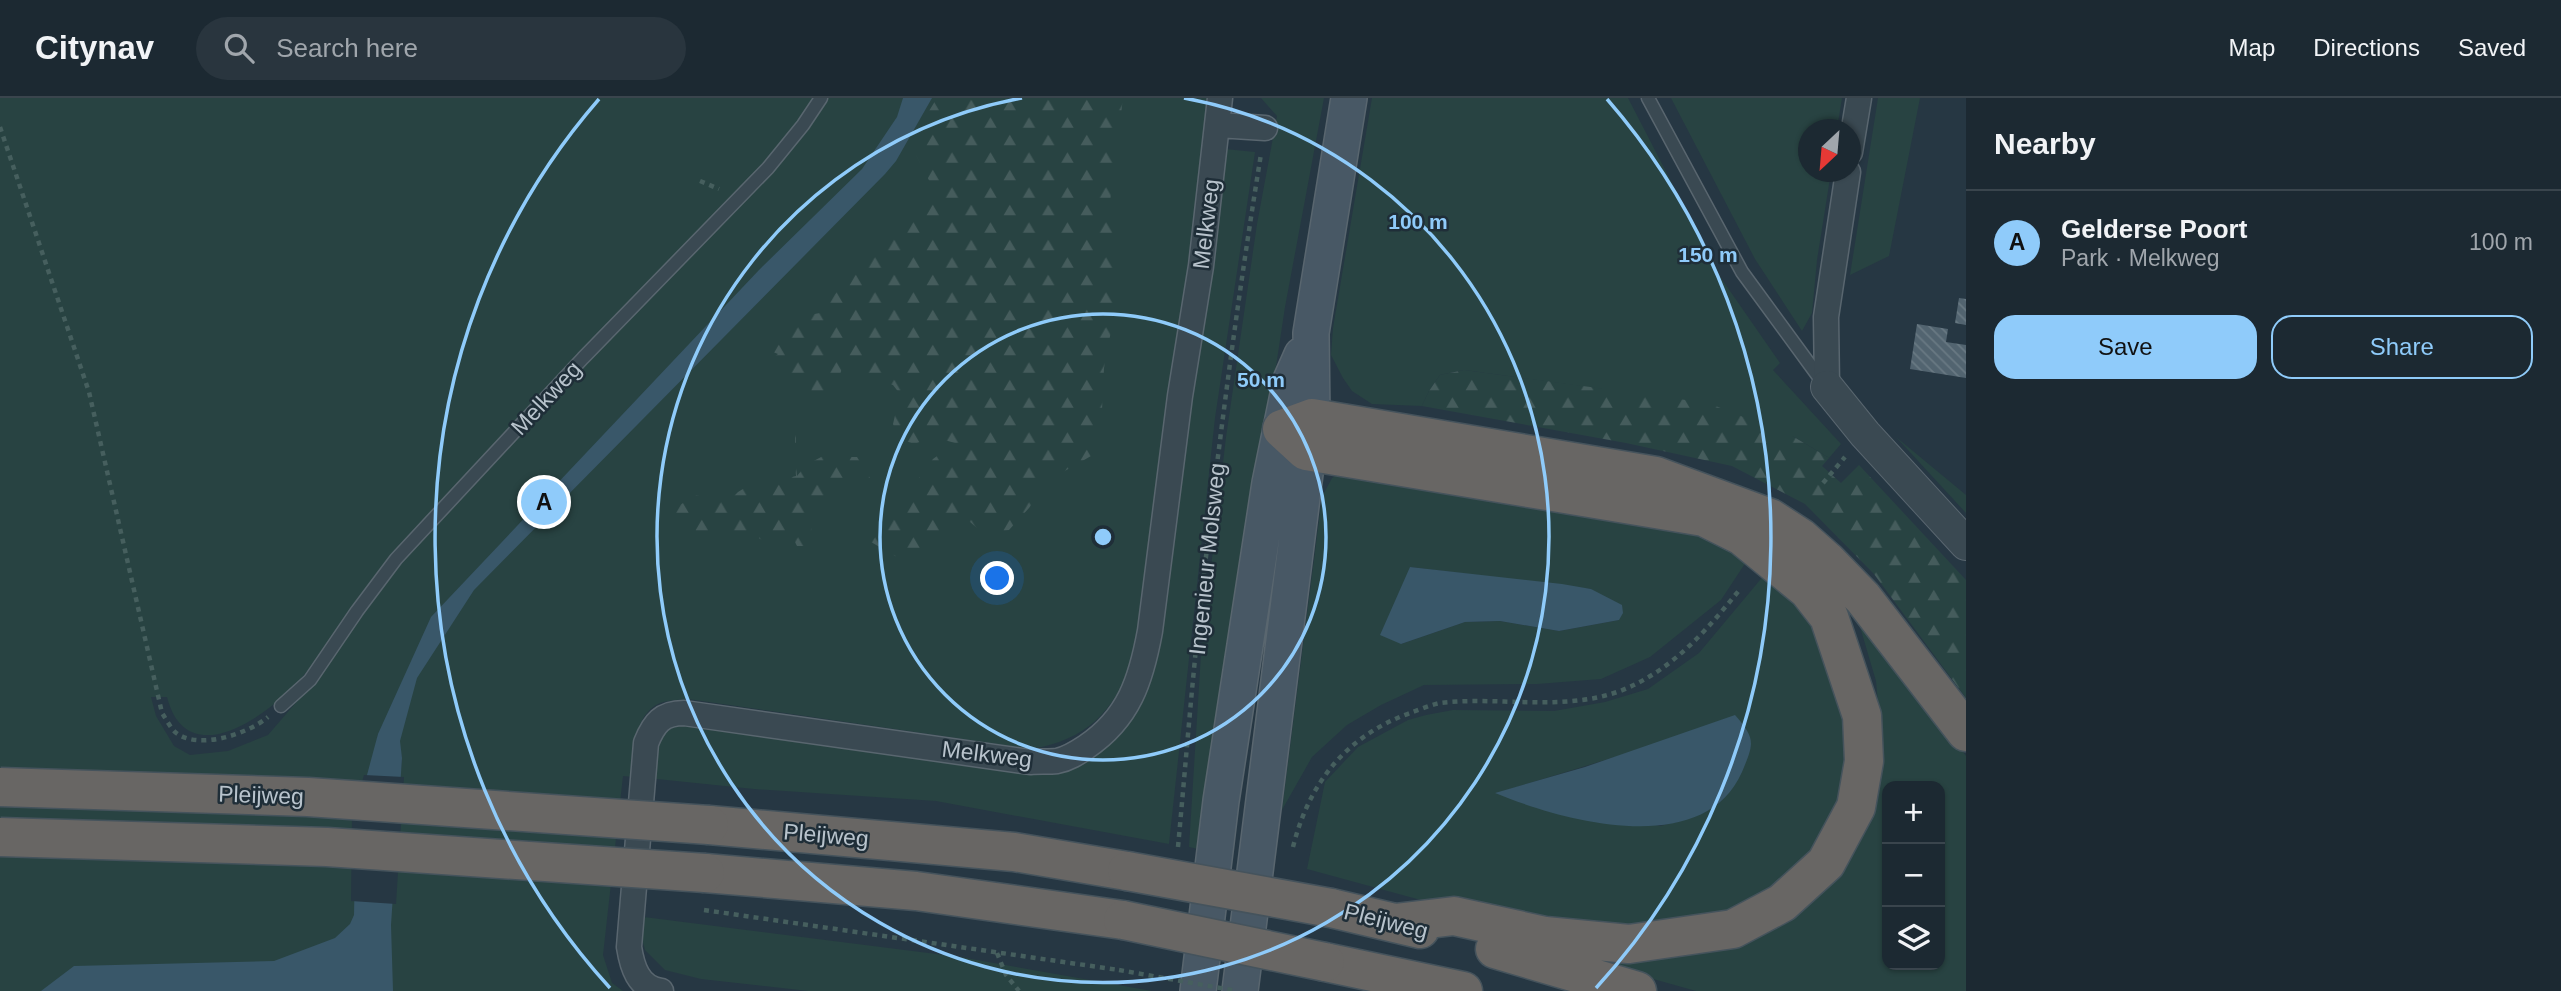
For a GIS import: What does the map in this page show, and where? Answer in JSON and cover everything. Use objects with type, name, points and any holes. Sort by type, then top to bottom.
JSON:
[{"type":"highway","points":[[1300,433],[1656,476],[1770,518],[1801,538],[1828,561],[1863,598],[1966,732]]},
{"type":"highway","points":[[1300,433],[1704,517],[1742,536],[1808,590],[1829,617],[1862,716],[1864,761],[1856,807],[1826,863],[1782,903],[1733,929],[1629,944],[1545,936],[1454,916],[1395,923]]},
{"type":"highway","name":"Pleijweg","points":[[0,787],[309,797],[709,825],[1014,852],[1331,908],[1552,965],[1637,991]]},
{"type":"highway","name":"Pleijweg","points":[[0,838],[327,847],[703,891],[916,891],[1123,920],[1463,991]]},
{"type":"main road","name":"Ingenieur Molsweg","points":[[1239,991],[1311,333],[1349,98]]},
{"type":"main road","name":"Ingenieur Molsweg","points":[[1198,991],[1224,776],[1270,483],[1300,433]]},
{"type":"street","name":"Melkweg","points":[[661,991],[643,983],[632,967],[629,947],[646,743],[651,730],[663,716],[684,713],[1030,762],[1059,761],[1076,754],[1107,730],[1122,714],[1135,688],[1148,641],[1180,396],[1201,266],[1220,98]]},
{"type":"street","points":[[1856,119],[1859,98]]},
{"type":"street","points":[[1218,125],[1265,128]]},
{"type":"street","points":[[1846,182],[1826,317],[1827,387],[1966,544]]},
{"type":"lane","name":"Melkweg","points":[[281,706],[310,680],[396,559],[583,358],[768,168],[821,98]]},
{"type":"lane","points":[[1648,98],[1742,272],[1827,387]]},
{"type":"path","points":[[0,127],[89,392],[162,713],[175,732],[191,739],[218,740],[263,721],[281,706]]},
{"type":"path","name":"Ingenieur Molsweg","points":[[1177,857],[1215,483],[1231,353],[1265,128]]},
{"type":"path","points":[[1292,851],[1300,820],[1317,784],[1348,748],[1392,720],[1438,704],[1552,703],[1619,691],[1672,662],[1710,625],[1741,588]]},
{"type":"path","points":[[703,891],[997,952],[1239,991]]},
{"type":"path","points":[[997,952],[1006,975],[1019,991]]},
{"type":"path","points":[[1163,991],[1165,978]]},
{"type":"green space","points":[[0,98],[1212,98],[1202,201],[1133,662],[1116,696],[1083,731],[1032,749],[688,699],[656,705],[648,711],[639,728],[633,777],[623,776],[603,955],[612,983],[623,991],[0,991]],"holes":[[[308,670],[318,677],[268,735],[228,751],[190,755],[174,746],[156,716],[151,697],[167,697],[178,721],[194,733],[213,735],[234,729],[256,717],[294,686]],[[378,734],[400,748],[402,758],[397,819],[374,755]]]},
{"type":"green space","points":[[937,98],[1123,98],[1110,202],[1118,294],[1104,368],[1102,410],[1091,456],[1051,476],[1029,508],[1009,530],[986,536],[961,514],[936,537],[914,567],[871,542],[933,459],[955,443],[934,437],[914,444],[898,438],[893,424],[900,394],[893,385],[871,379],[853,357],[843,365],[833,397],[820,401],[811,392],[813,381],[801,388],[786,407],[788,411],[782,403],[778,391],[785,392],[788,380],[773,358],[778,354],[763,348],[785,337],[803,316],[820,313],[866,251],[888,238],[917,205],[935,192],[915,153],[929,111]]},
{"type":"green space","points":[[1261,98],[1324,98],[1285,307],[1203,850],[1189,847],[1201,654],[1226,437],[1257,224],[1277,116]]},
{"type":"green space","points":[[1372,98],[1628,98],[1721,278],[1780,363],[1773,370],[1841,444],[1829,458],[1794,437],[1602,389],[1464,370],[1440,375],[1422,406],[1372,404],[1352,391],[1331,355],[1333,328]]},
{"type":"green space","points":[[1671,98],[1842,98],[1839,119],[1798,119],[1798,182],[1829,182],[1812,313],[1802,331],[1755,259]]},
{"type":"green space","points":[[1878,98],[1920,98],[1889,256],[1850,275]]},
{"type":"green space","points":[[1225,149],[1255,152],[1215,418],[1169,844],[936,801],[754,789],[647,778],[657,733],[682,719],[1040,769],[1136,704]]},
{"type":"green space","points":[[1464,370],[1708,403],[1794,437],[1829,458],[1822,466],[1841,483],[1859,465],[1966,580],[1966,698],[1874,574],[1805,504],[1732,466],[1626,443],[1422,406],[1440,375]]},
{"type":"green space","points":[[794,427],[797,476],[806,465],[825,455],[857,457],[872,481],[861,478],[853,483],[845,483],[843,494],[820,500],[819,507],[814,511],[817,518],[812,523],[811,532],[818,541],[808,539],[805,546],[797,546],[794,540],[786,548],[777,550],[776,545],[769,548],[768,536],[762,540],[757,537],[758,533],[753,536],[746,535],[734,544],[721,536],[698,534],[694,528],[685,531],[672,523],[650,501],[659,498],[675,508],[696,495],[706,498],[710,493],[721,491],[713,496],[726,504],[738,492],[759,479],[781,484],[796,476]]},
{"type":"green space","points":[[1896,437],[1966,495],[1966,513]]},
{"type":"green space","points":[[1345,469],[1711,530],[1746,562],[1721,600],[1650,657],[1601,679],[1537,684],[1424,685],[1381,705],[1347,725],[1312,757],[1282,810],[1322,497],[1332,478]],"holes":[[[1410,567],[1591,589],[1619,620],[1559,631],[1500,621],[1465,622],[1401,644]]]},
{"type":"green space","points":[[1765,574],[1828,632],[1851,711],[1845,780],[1827,834],[1776,887],[1719,916],[1633,929],[1428,902],[1307,869],[1325,782],[1358,747],[1408,720],[1453,710],[1554,711],[1605,702],[1648,689],[1699,653]],"holes":[[[1751,745],[1730,792],[1720,802],[1696,816],[1660,826],[1497,793],[1615,757]]]},
{"type":"green space","points":[[1853,603],[1966,756],[1966,991],[1696,991],[1589,961],[1673,957],[1760,937],[1840,878],[1869,814],[1882,747],[1876,681]]},
{"type":"green space","points":[[636,916],[960,957],[1152,991],[808,991],[701,979],[665,970],[645,950]]},
{"type":"water","points":[[903,98],[932,98],[896,161],[474,590],[417,678],[400,741],[402,758],[391,925],[393,991],[41,991],[74,966],[274,961],[335,938],[350,924],[354,915],[356,816],[378,734],[431,617],[759,270],[862,169],[897,117]]},
{"type":"water","points":[[1410,567],[1591,589],[1622,605],[1623,613],[1619,620],[1559,631],[1500,621],[1465,622],[1401,644],[1380,635]]},
{"type":"water","points":[[1735,715],[1750,736],[1751,748],[1746,762],[1723,799],[1697,816],[1665,825],[1629,826],[1593,822],[1557,814],[1495,793],[1585,767]]},
{"type":"pier","points":[[364,775],[404,777],[396,904],[351,901],[352,816]]},
{"type":"building","points":[[1959,298],[1966,299],[1966,325],[1955,323]]},
{"type":"building","points":[[1917,324],[1948,329],[1946,342],[1966,345],[1966,378],[1910,369]]},
{"type":"place","name":"Gelderse Poort","points":[[544,502]]}]
